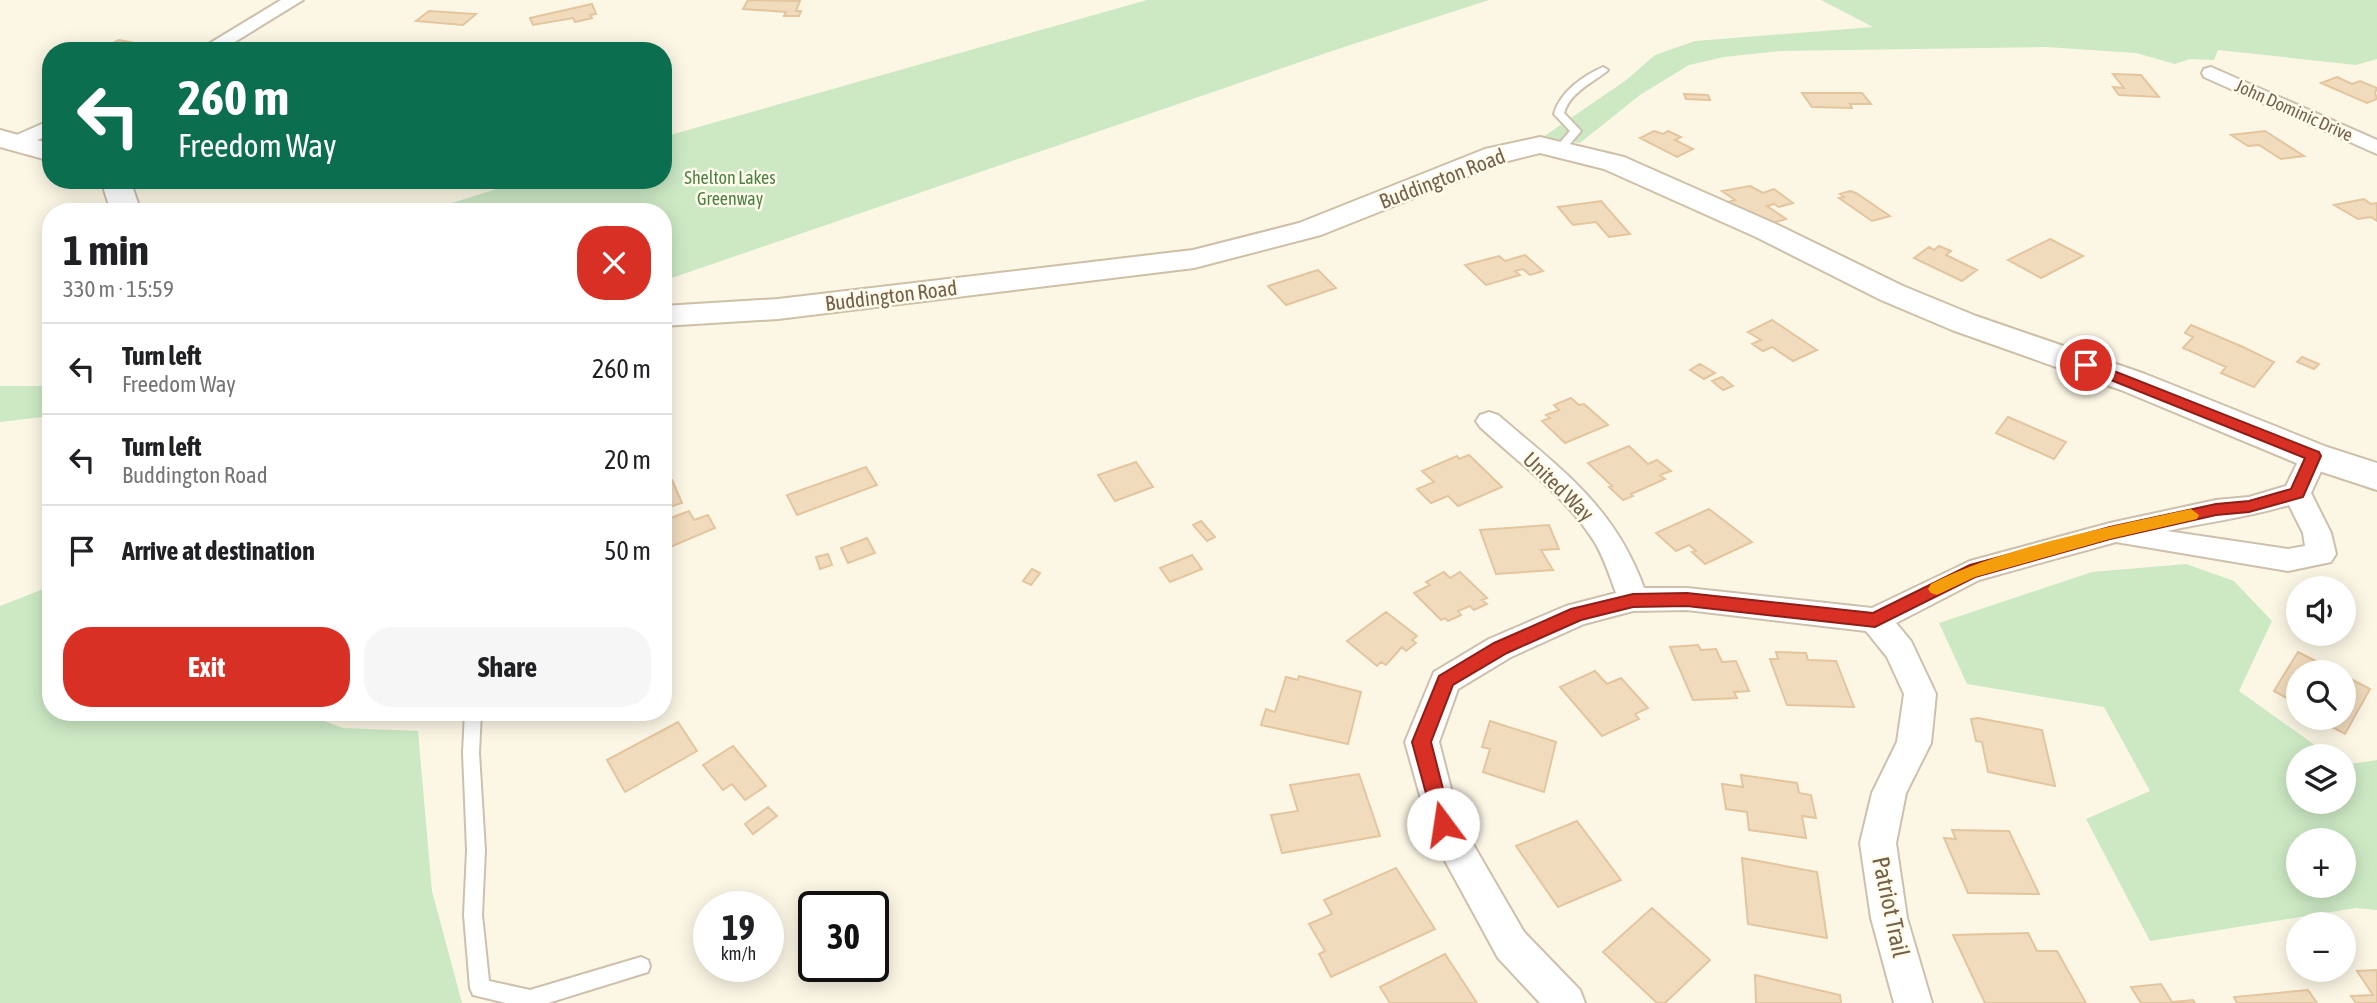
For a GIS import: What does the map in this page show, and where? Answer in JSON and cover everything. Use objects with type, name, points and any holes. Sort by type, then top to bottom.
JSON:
[{"type":"street","points":[[222,42],[294,0]]},
{"type":"street","name":"John Dominic Drive","points":[[2211,73],[2377,148]]},
{"type":"street","points":[[9,139],[42,129]]},
{"type":"street","points":[[9,139],[42,150]]},
{"type":"street","name":"Buddington Road","points":[[672,315],[778,309],[1194,259],[1310,229],[1495,155],[1540,145],[1614,163],[1964,323],[2133,382],[2314,456],[2377,477]]},
{"type":"street","name":"United Way","points":[[1489,421],[1564,488],[1597,522],[1621,566],[1633,600]]},
{"type":"street","points":[[1566,1003],[1511,945],[1443,824],[1422,742],[1446,681],[1500,648],[1577,614],[1633,600],[1687,599],[1875,620],[1970,572],[2110,533],[2216,510],[2249,507],[2297,493],[2314,456]]},
{"type":"street","points":[[2110,533],[2288,560],[2321,554],[2317,533],[2297,493]]},
{"type":"street","points":[[2216,510],[2252,554]]},
{"type":"street","name":"Patriot Trail","points":[[1875,620],[1900,650],[1920,694],[1914,743],[1889,793],[1878,843],[1889,918],[1913,1003]]},
{"type":"lane","points":[[1560,149],[1576,131],[1559,114],[1560,104],[1567,95],[1603,70]]},
{"type":"lane","points":[[473,721],[471,753],[476,850],[473,915],[480,988],[530,999],[641,966]]},
{"type":"green space","name":"Shelton Lakes Greenway","points":[[1147,0],[1489,0],[1338,49],[672,278],[672,203],[452,203],[496,189],[672,189],[672,134]]},
{"type":"green space","points":[[1821,0],[2377,0],[2377,59],[2356,65],[2218,50],[2214,60],[2190,59],[2175,64],[2136,53],[2046,47],[1781,51],[1724,57],[1689,65],[1640,95],[1580,143],[1543,137],[1625,81],[1655,55],[1695,41],[1873,27]]},
{"type":"green space","points":[[0,386],[42,386],[42,417],[0,422]]},
{"type":"green space","points":[[2186,564],[2234,581],[2272,621],[2239,691],[2286,725],[2286,730],[2294,730],[2313,744],[2286,744],[2286,814],[2356,814],[2356,763],[2377,760],[2377,910],[2356,908],[2331,912],[2286,912],[2286,919],[2150,941],[2086,819],[2150,791],[2104,707],[1967,684],[1939,623],[2092,572]]},
{"type":"green space","points":[[42,590],[42,721],[324,721],[343,728],[418,731],[432,891],[462,1003],[0,1003],[0,606]]},
{"type":"building","points":[[748,0],[800,1],[796,11],[801,11],[799,16],[784,16],[786,12],[743,9]]},
{"type":"building","points":[[592,4],[596,14],[590,15],[592,18],[575,22],[573,18],[533,25],[530,18]]},
{"type":"building","points":[[429,11],[476,14],[463,25],[416,21]]},
{"type":"building","points":[[2113,74],[2141,75],[2159,97],[2119,95],[2113,87],[2124,88]]},
{"type":"building","points":[[2337,77],[2352,84],[2360,81],[2377,88],[2377,99],[2367,103],[2321,83]]},
{"type":"building","points":[[1802,93],[1862,93],[1871,104],[1850,104],[1852,108],[1812,107]]},
{"type":"building","points":[[1684,94],[1708,95],[1710,100],[1686,99]]},
{"type":"building","points":[[1654,131],[1663,134],[1668,131],[1681,137],[1675,140],[1693,149],[1677,157],[1640,138]]},
{"type":"building","points":[[2265,131],[2304,156],[2281,159],[2259,145],[2248,146],[2231,135]]},
{"type":"building","points":[[1750,186],[1763,193],[1774,189],[1793,203],[1779,207],[1774,204],[1767,206],[1786,219],[1769,224],[1752,212],[1746,214],[1728,202],[1735,200],[1722,191]]},
{"type":"building","points":[[1850,191],[1890,216],[1872,221],[1839,198],[1844,197],[1840,194]]},
{"type":"building","points":[[2364,199],[2371,204],[2377,203],[2377,221],[2371,217],[2358,219],[2334,205]]},
{"type":"building","points":[[1601,201],[1630,234],[1609,237],[1596,222],[1573,225],[1558,207]]},
{"type":"building","points":[[2050,239],[2083,256],[2041,278],[2008,260]]},
{"type":"building","points":[[1939,246],[1951,251],[1946,255],[1977,270],[1962,281],[1914,258],[1929,247],[1934,250]]},
{"type":"building","points":[[1525,255],[1543,271],[1530,275],[1523,269],[1515,271],[1520,275],[1486,285],[1465,265],[1499,256],[1505,261]]},
{"type":"building","points":[[1318,270],[1336,288],[1286,305],[1268,286]]},
{"type":"building","points":[[1772,320],[1817,350],[1793,361],[1772,347],[1763,351],[1752,344],[1761,340],[1748,332]]},
{"type":"building","points":[[2191,325],[2274,362],[2254,387],[2221,373],[2226,367],[2183,348],[2193,337],[2185,333]]},
{"type":"building","points":[[2302,357],[2319,364],[2314,369],[2297,362]]},
{"type":"building","points":[[1700,364],[1715,373],[1704,379],[1690,370]]},
{"type":"building","points":[[1722,377],[1733,386],[1723,390],[1712,381]]},
{"type":"building","points":[[1571,398],[1579,405],[1584,404],[1608,425],[1565,443],[1542,421],[1550,418],[1546,415],[1559,410],[1554,405]]},
{"type":"building","points":[[2008,417],[2066,442],[2054,459],[1996,433]]},
{"type":"building","points":[[1629,446],[1648,464],[1657,460],[1671,471],[1660,475],[1665,479],[1623,500],[1588,463]]},
{"type":"building","points":[[1469,455],[1502,487],[1458,506],[1448,496],[1431,503],[1417,489],[1434,482],[1422,471],[1457,456],[1459,459]]},
{"type":"building","points":[[1136,462],[1153,487],[1115,501],[1098,475]]},
{"type":"building","points":[[866,467],[877,485],[797,515],[787,495]]},
{"type":"building","points":[[672,480],[682,503],[672,506]]},
{"type":"building","points":[[1709,509],[1752,542],[1705,564],[1692,552],[1696,551],[1689,545],[1676,551],[1656,533]]},
{"type":"building","points":[[689,511],[694,520],[708,515],[715,528],[672,546],[672,518]]},
{"type":"building","points":[[1201,521],[1215,537],[1207,541],[1193,525]]},
{"type":"building","points":[[1549,525],[1559,549],[1541,550],[1553,570],[1496,574],[1480,530]]},
{"type":"building","points":[[867,538],[875,553],[848,563],[841,548]]},
{"type":"building","points":[[828,554],[832,565],[820,569],[816,557]]},
{"type":"building","points":[[1192,555],[1202,569],[1170,582],[1160,568]]},
{"type":"building","points":[[1032,569],[1040,573],[1031,585],[1023,581]]},
{"type":"building","points":[[1444,572],[1450,578],[1460,572],[1487,598],[1482,600],[1487,604],[1474,610],[1470,606],[1458,611],[1461,615],[1448,621],[1445,618],[1441,620],[1414,593],[1430,585],[1426,582]]},
{"type":"building","points":[[1386,612],[1417,636],[1412,640],[1416,643],[1406,651],[1402,647],[1386,665],[1381,662],[1377,666],[1347,641]]},
{"type":"building","points":[[1698,645],[1701,650],[1716,649],[1722,662],[1736,661],[1749,691],[1734,692],[1737,698],[1693,700],[1670,647]]},
{"type":"building","points":[[1776,652],[1806,653],[1808,660],[1836,661],[1854,707],[1787,705],[1770,659],[1778,659]]},
{"type":"building","points":[[2298,652],[2314,660],[2293,660]]},
{"type":"building","points":[[1595,671],[1607,684],[1621,678],[1648,708],[1635,714],[1639,719],[1602,736],[1560,687]]},
{"type":"building","points":[[2286,672],[2286,698],[2274,691]]},
{"type":"building","points":[[1299,676],[1361,692],[1348,744],[1261,725],[1266,709],[1275,712],[1286,677],[1298,680]]},
{"type":"building","points":[[2356,682],[2370,689],[2356,714]]},
{"type":"building","points":[[1971,719],[2042,730],[2055,786],[1988,772],[1982,742],[1976,741]]},
{"type":"building","points":[[1490,721],[1556,742],[1544,792],[1483,772],[1490,749],[1482,747]]},
{"type":"building","points":[[678,722],[697,751],[625,792],[607,760]]},
{"type":"building","points":[[733,746],[766,786],[745,800],[732,784],[723,790],[703,765]]},
{"type":"building","points":[[1359,774],[1380,836],[1282,853],[1271,815],[1298,811],[1290,785]]},
{"type":"building","points":[[1741,775],[1797,783],[1799,793],[1811,795],[1816,818],[1802,816],[1806,838],[1749,830],[1747,812],[1726,809],[1722,784],[1743,787]]},
{"type":"building","points":[[768,807],[777,816],[753,834],[745,824]]},
{"type":"building","points":[[1577,821],[1621,880],[1558,907],[1516,846]]},
{"type":"building","points":[[1952,830],[2009,831],[2039,894],[1968,893],[1944,838],[1956,839]]},
{"type":"building","points":[[1742,858],[1817,872],[1827,938],[1748,924]]},
{"type":"building","points":[[1396,868],[1435,929],[1331,977],[1319,954],[1325,951],[1309,924],[1332,914],[1324,900]]},
{"type":"building","points":[[1652,908],[1710,960],[1665,1003],[1657,1003],[1603,952]]},
{"type":"building","points":[[2028,933],[2037,951],[2057,951],[2086,1003],[1985,1003],[1953,935]]},
{"type":"building","points":[[1445,954],[1477,1003],[1390,1003],[1380,987]]},
{"type":"building","points":[[2377,970],[2377,1003],[2356,1003],[2351,996],[2373,995],[2357,971]]},
{"type":"building","points":[[1755,975],[1840,995],[1841,1003],[1756,1003]]},
{"type":"building","points":[[2161,984],[2172,1002],[2193,1000],[2195,1003],[2141,1003],[2131,987]]},
{"type":"building","points":[[2308,990],[2317,1003],[2237,1003],[2234,997]]},
{"type":"slow traffic","points":[[1937,589],[1970,572],[2110,533],[2191,515]]},
{"type":"route","points":[[1443,824],[1422,742],[1446,681],[1500,648],[1577,614],[1633,600],[1687,599],[1875,620],[1970,572],[2110,533],[2216,510],[2249,507],[2297,493],[2314,456],[2086,365]]}]
